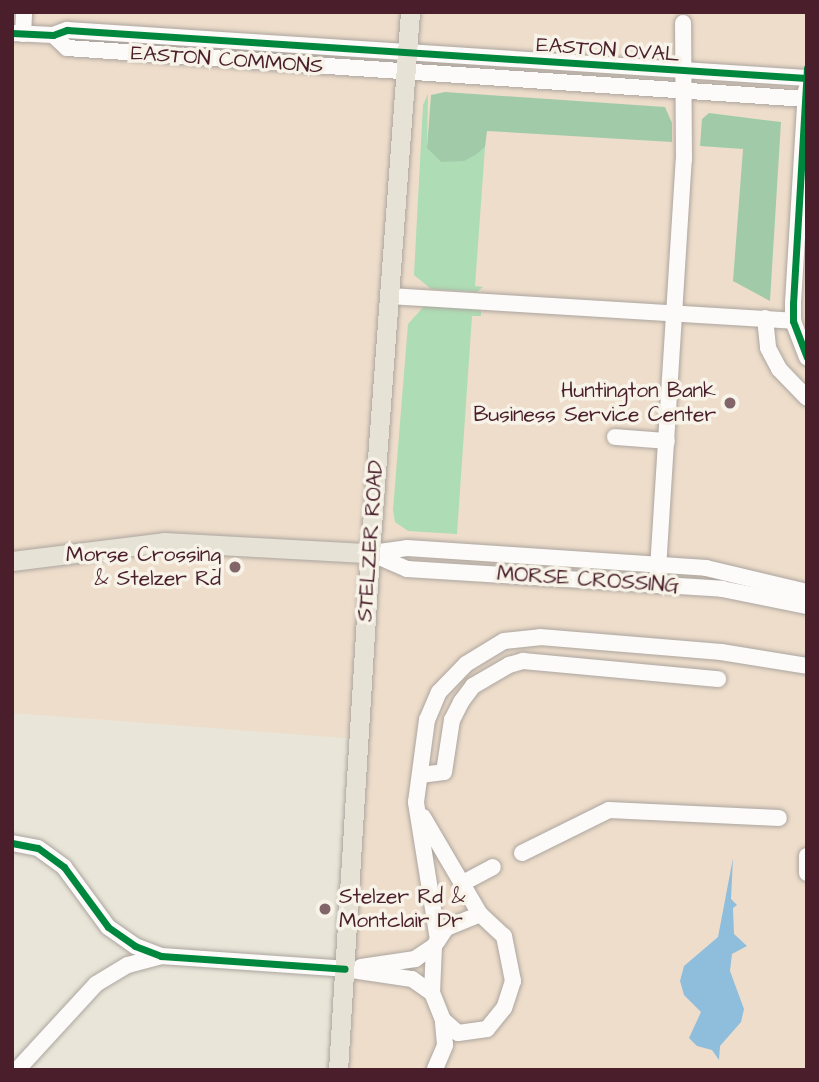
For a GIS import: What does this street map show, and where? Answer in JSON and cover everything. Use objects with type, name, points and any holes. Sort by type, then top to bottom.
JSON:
[{"type":"main road","name":"STELZER ROAD","points":[[338,1070],[370,553],[410,12]]},
{"type":"main road","name":"MORSE CROSSING","points":[[12,561],[164,542],[370,553]]},
{"type":"street","points":[[18,33],[24,12]]},
{"type":"street","points":[[657,584],[676,312],[687,73],[694,43],[681,18]]},
{"type":"street","name":"EASTON COMMONS","points":[[18,33],[53,35],[67,30],[407,54]]},
{"type":"street","name":"EASTON COMMONS","points":[[53,35],[67,48],[406,74]]},
{"type":"street","name":"EASTON OVAL","points":[[407,54],[687,73],[806,78]]},
{"type":"street","points":[[807,68],[793,321],[807,357]]},
{"type":"street","name":"EASTON OVAL","points":[[406,74],[687,94],[805,99]]},
{"type":"street","points":[[389,296],[488,309],[676,312],[793,321]]},
{"type":"street","points":[[765,318],[768,348],[779,369],[807,398]]},
{"type":"street","points":[[615,437],[667,441]]},
{"type":"street","name":"MORSE CROSSING","points":[[370,553],[407,548],[706,568],[807,592]]},
{"type":"street","name":"MORSE CROSSING","points":[[370,553],[407,569],[722,589],[807,606]]},
{"type":"street","points":[[435,1069],[445,1045],[443,1020],[432,993],[436,943],[416,802],[427,720],[439,692],[466,664],[503,641],[540,637],[807,666]]},
{"type":"street","points":[[608,667],[611,643]]},
{"type":"street","points":[[420,775],[444,772],[452,720],[473,686],[489,673],[523,661],[718,679]]},
{"type":"street","points":[[416,802],[432,840],[480,914],[496,925],[508,948],[513,981],[497,1019],[477,1033],[458,1033],[443,1020]]},
{"type":"street","points":[[522,853],[609,810],[779,818]]},
{"type":"street","points":[[12,843],[38,848],[64,867],[108,927],[135,946],[161,956],[345,970],[412,979],[432,993]]},
{"type":"street","points":[[807,856],[807,873]]},
{"type":"street","points":[[461,884],[493,867]]},
{"type":"street","points":[[345,970],[415,958],[436,943],[459,919],[480,914]]},
{"type":"street","points":[[17,1070],[96,984],[128,965],[161,956]]},
{"type":"shaded area","points":[[12,12],[807,12],[807,1070],[338,1070],[359,739],[12,713]]},
{"type":"green space","points":[[445,92],[665,107],[672,123],[672,142],[487,131],[485,147],[477,154],[464,161],[441,162],[427,148],[431,95]]},
{"type":"green space","points":[[428,94],[427,147],[441,162],[477,154],[485,147],[475,286],[483,287],[477,292],[431,289],[414,275],[423,105]]},
{"type":"green space","points":[[709,113],[781,122],[770,301],[733,281],[743,149],[700,146],[702,119]]},
{"type":"green space","points":[[426,304],[479,307],[481,312],[481,316],[472,316],[457,534],[408,531],[395,522],[393,510],[408,324]]},
{"type":"water","points":[[733,858],[731,899],[737,905],[733,908],[734,934],[747,946],[732,954],[730,971],[744,1009],[741,1022],[720,1046],[719,1060],[712,1050],[697,1046],[689,1038],[701,1012],[684,995],[680,981],[684,966],[718,937]]},
{"type":"cycle path","points":[[12,33],[53,35],[67,30],[806,78]]},
{"type":"cycle path","points":[[807,68],[793,303],[793,321],[807,357]]},
{"type":"cycle path","points":[[12,843],[38,848],[64,867],[108,927],[135,946],[161,956],[345,969]]},
{"type":"place","name":"Huntington Bank Business Service Center","points":[[730,403]]},
{"type":"place","name":"Morse Crossing & Stelzer Rd","points":[[235,567]]},
{"type":"place","name":"Stelzer Rd & Montclair Dr","points":[[325,909]]}]
